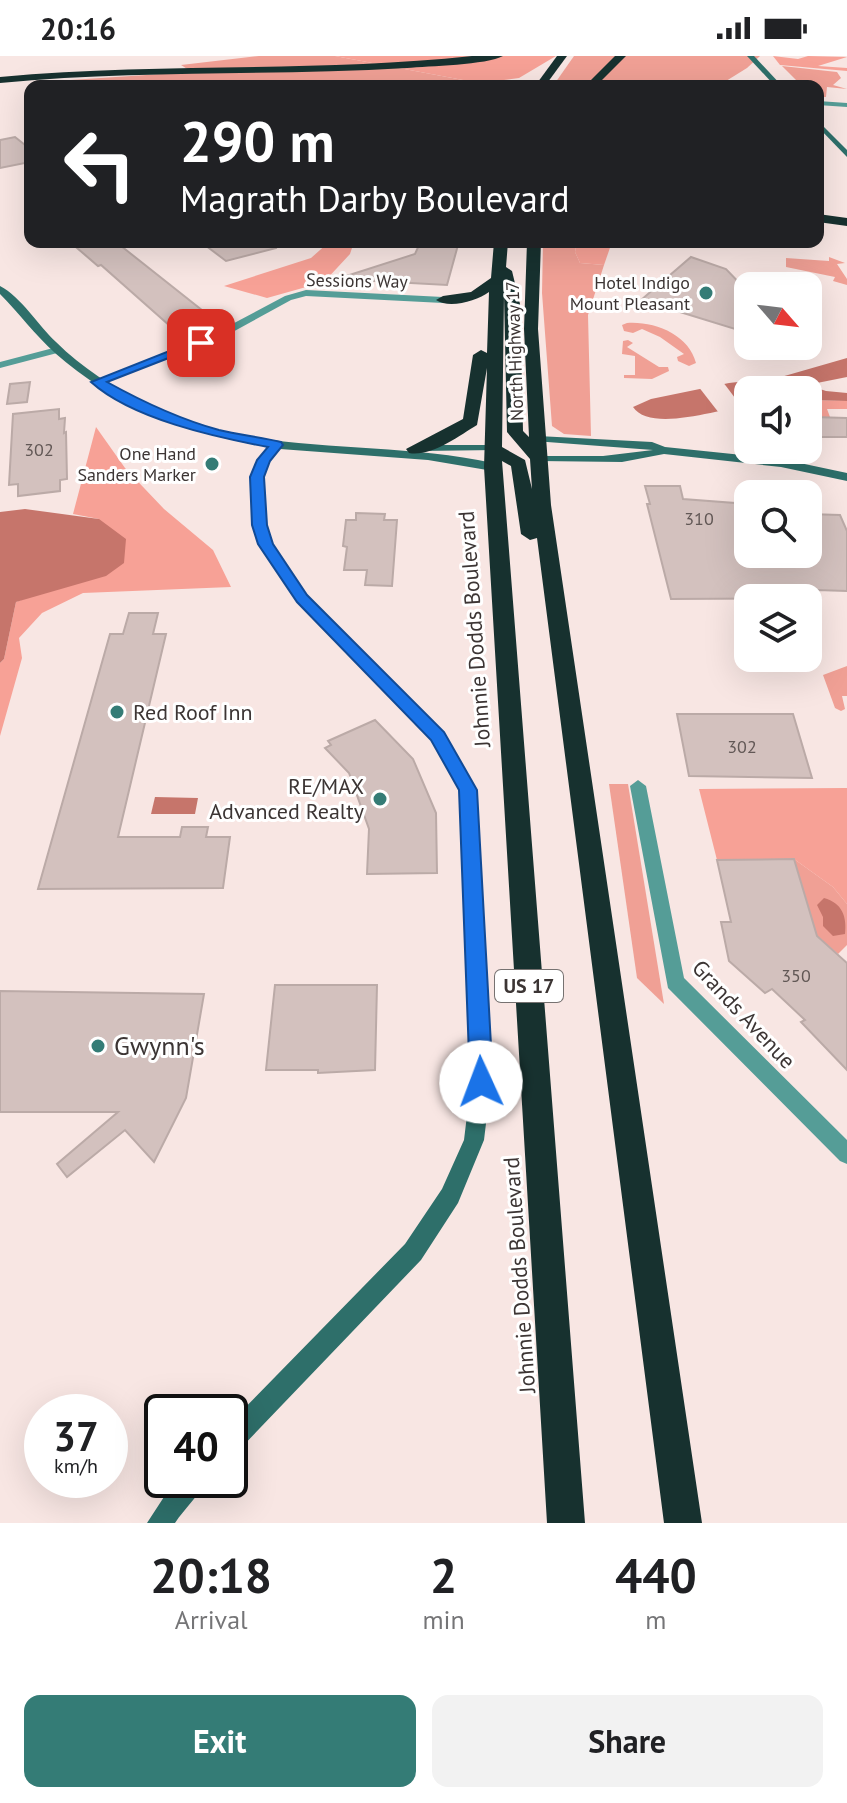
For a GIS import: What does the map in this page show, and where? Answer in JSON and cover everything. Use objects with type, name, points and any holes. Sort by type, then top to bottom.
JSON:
[{"type":"highway","points":[[0,80],[184,68],[382,66],[498,56]]},
{"type":"highway","points":[[544,80],[562,56]]},
{"type":"highway","points":[[596,80],[621,56]]},
{"type":"highway","points":[[0,73],[131,59]]},
{"type":"highway","points":[[824,219],[847,222]]},
{"type":"highway","points":[[501,248],[513,304],[515,432],[539,449],[542,505],[683,1523]]},
{"type":"highway","name":"North Highway 17","points":[[492,458],[495,325],[501,248]]},
{"type":"highway","name":"North Highway 17","points":[[534,248],[531,329],[539,449]]},
{"type":"highway","points":[[443,300],[475,296],[497,280]]},
{"type":"highway","points":[[409,451],[447,436],[471,421],[484,338],[495,325]]},
{"type":"highway","points":[[492,458],[519,464],[541,608],[560,634]]},
{"type":"highway","name":"Johnnie Dodds Boulevard","points":[[492,458],[566,1523]]},
{"type":"street","points":[[750,56],[773,80]]},
{"type":"street","points":[[824,105],[847,105]]},
{"type":"street","points":[[824,129],[847,154]]},
{"type":"street","points":[[0,289],[57,350],[97,382],[146,409],[179,421],[216,433],[277,445],[492,458]]},
{"type":"street","name":"Sessions Way","points":[[97,382],[225,332],[288,298],[306,293],[443,300]]},
{"type":"street","points":[[0,365],[57,350]]},
{"type":"street","name":"Johnnie Dodds Boulevard","points":[[248,1422],[413,1252],[450,1196],[474,1140],[481,1082],[468,790],[437,736],[302,598],[265,544],[259,525],[257,477],[263,460],[277,445]]},
{"type":"street","points":[[539,449],[652,445],[663,450],[766,461],[847,477]]},
{"type":"street","points":[[409,451],[436,446],[492,458]]},
{"type":"street","points":[[539,449],[573,461],[648,456],[663,450]]},
{"type":"street","name":"Grands Avenue","points":[[638,786],[675,982],[847,1154]]},
{"type":"street","points":[[160,1523],[176,1498]]},
{"type":"shaded area","points":[[259,56],[335,56],[463,80],[70,80],[192,72],[181,65]]},
{"type":"shaded area","points":[[335,56],[556,56],[519,78],[463,80]]},
{"type":"shaded area","points":[[574,56],[760,56],[728,80],[557,80]]},
{"type":"shaded area","points":[[773,56],[798,59],[808,56],[847,57],[818,66],[847,68],[847,71],[780,65]]},
{"type":"shaded area","points":[[782,66],[837,72],[841,78],[833,85],[847,89],[827,87],[824,97],[824,80],[796,80]]},
{"type":"shaded area","points":[[322,248],[352,248],[324,282],[267,298],[224,286],[311,258]]},
{"type":"shaded area","points":[[543,248],[576,248],[580,263],[604,265],[588,315],[591,436],[564,434],[552,426],[542,293]]},
{"type":"shaded area","points":[[576,248],[610,248],[604,265],[580,263]]},
{"type":"shaded area","points":[[829,257],[845,263],[837,264],[847,279],[847,285],[833,281],[835,277],[822,272],[786,267],[786,258],[829,261]]},
{"type":"shaded area","points":[[649,324],[669,332],[686,345],[696,363],[689,366],[678,361],[677,357],[684,354],[642,329],[633,333],[624,331],[622,325]]},
{"type":"shaded area","points":[[623,341],[633,343],[627,347],[659,367],[668,367],[669,371],[652,379],[624,378],[624,375],[635,375],[635,356],[622,354]]},
{"type":"shaded area","points":[[847,358],[847,377],[822,382],[822,376],[784,376]]},
{"type":"shaded area","points":[[734,382],[734,408],[670,419],[642,415],[633,407],[651,399]]},
{"type":"shaded area","points":[[822,390],[847,393],[847,401],[822,400]]},
{"type":"shaded area","points":[[822,400],[847,401],[847,409],[827,409],[830,417],[822,417]]},
{"type":"shaded area","points":[[96,427],[125,468],[164,509],[213,550],[231,587],[83,593],[42,613],[19,638],[22,658],[0,736],[0,663],[4,659],[16,602],[45,591],[99,519],[73,514]]},
{"type":"shaded area","points":[[25,509],[99,519],[126,539],[124,563],[106,576],[16,602],[4,659],[0,663],[0,512]]},
{"type":"shaded area","points":[[847,666],[847,696],[842,696],[845,709],[841,711],[835,708],[823,675]]},
{"type":"shaded area","points":[[609,784],[628,784],[664,1004],[637,978]]},
{"type":"shaded area","points":[[847,788],[847,904],[833,887],[794,859],[717,860],[699,789]]},
{"type":"shaded area","points":[[155,797],[198,798],[195,814],[151,814]]},
{"type":"shaded area","points":[[794,859],[833,887],[847,904],[847,945],[838,954],[817,936]]},
{"type":"shaded area","points":[[824,898],[842,911],[845,934],[833,936],[823,926],[823,917],[817,905]]},
{"type":"pier","points":[[722,381],[734,397],[734,411],[719,413],[698,386]]},
{"type":"building","points":[[15,137],[24,144],[24,163],[0,168],[0,140]]},
{"type":"building","points":[[77,248],[124,248],[212,318],[179,327],[170,326],[101,265],[98,266]]},
{"type":"building","points":[[209,248],[276,248],[226,261]]},
{"type":"building","points":[[418,248],[457,248],[447,285],[337,279],[415,254]]},
{"type":"building","name":"Hotel Indigo Mount Pleasant","points":[[691,257],[726,269],[734,277],[734,329],[641,300]]},
{"type":"building","points":[[30,382],[27,402],[7,404],[10,384]]},
{"type":"building","points":[[59,409],[59,419],[65,418],[67,479],[60,480],[60,491],[18,496],[18,484],[9,485],[13,414]]},
{"type":"building","points":[[822,417],[847,418],[847,437],[822,437]]},
{"type":"building","points":[[645,486],[680,486],[683,499],[734,503],[734,568],[822,568],[822,514],[840,515],[847,531],[847,591],[822,590],[822,584],[734,584],[734,599],[671,599],[647,504],[650,504]]},
{"type":"building","points":[[356,513],[385,514],[384,520],[397,520],[392,586],[365,585],[367,570],[344,570],[346,520],[356,520]]},
{"type":"building","name":"Red Roof Inn","points":[[129,613],[158,613],[153,634],[166,634],[118,837],[180,837],[182,827],[208,827],[206,837],[230,837],[223,888],[38,889],[110,634],[123,634]]},
{"type":"building","points":[[677,714],[793,714],[812,778],[689,776]]},
{"type":"building","points":[[375,720],[413,759],[436,813],[437,873],[367,874],[369,829],[349,773],[325,748],[331,745],[328,741]]},
{"type":"building","points":[[794,859],[817,936],[847,963],[847,1070],[801,1022],[805,1020],[772,989],[765,993],[729,961],[721,922],[731,922],[717,860]]},
{"type":"building","points":[[275,985],[377,985],[375,1070],[318,1073],[318,1070],[266,1070]]},
{"type":"building","name":"Gwynn's","points":[[0,991],[204,994],[186,1098],[154,1162],[125,1130],[67,1177],[57,1164],[118,1112],[0,1112]]},
{"type":"place","name":"Hotel Indigo Mount Pleasant","points":[[706,293]]},
{"type":"place","name":"One Hand Sanders Marker","points":[[212,464]]},
{"type":"place","name":"Red Roof Inn","points":[[117,712]]},
{"type":"place","name":"RE/MAX Advanced Realty","points":[[380,799]]},
{"type":"place","name":"Gwynn's","points":[[98,1046]]},
{"type":"route","points":[[201,343],[97,382],[146,409],[179,421],[216,433],[277,445],[263,460],[257,477],[259,525],[265,544],[302,598],[437,736],[455,765],[468,790],[481,1082]]}]
